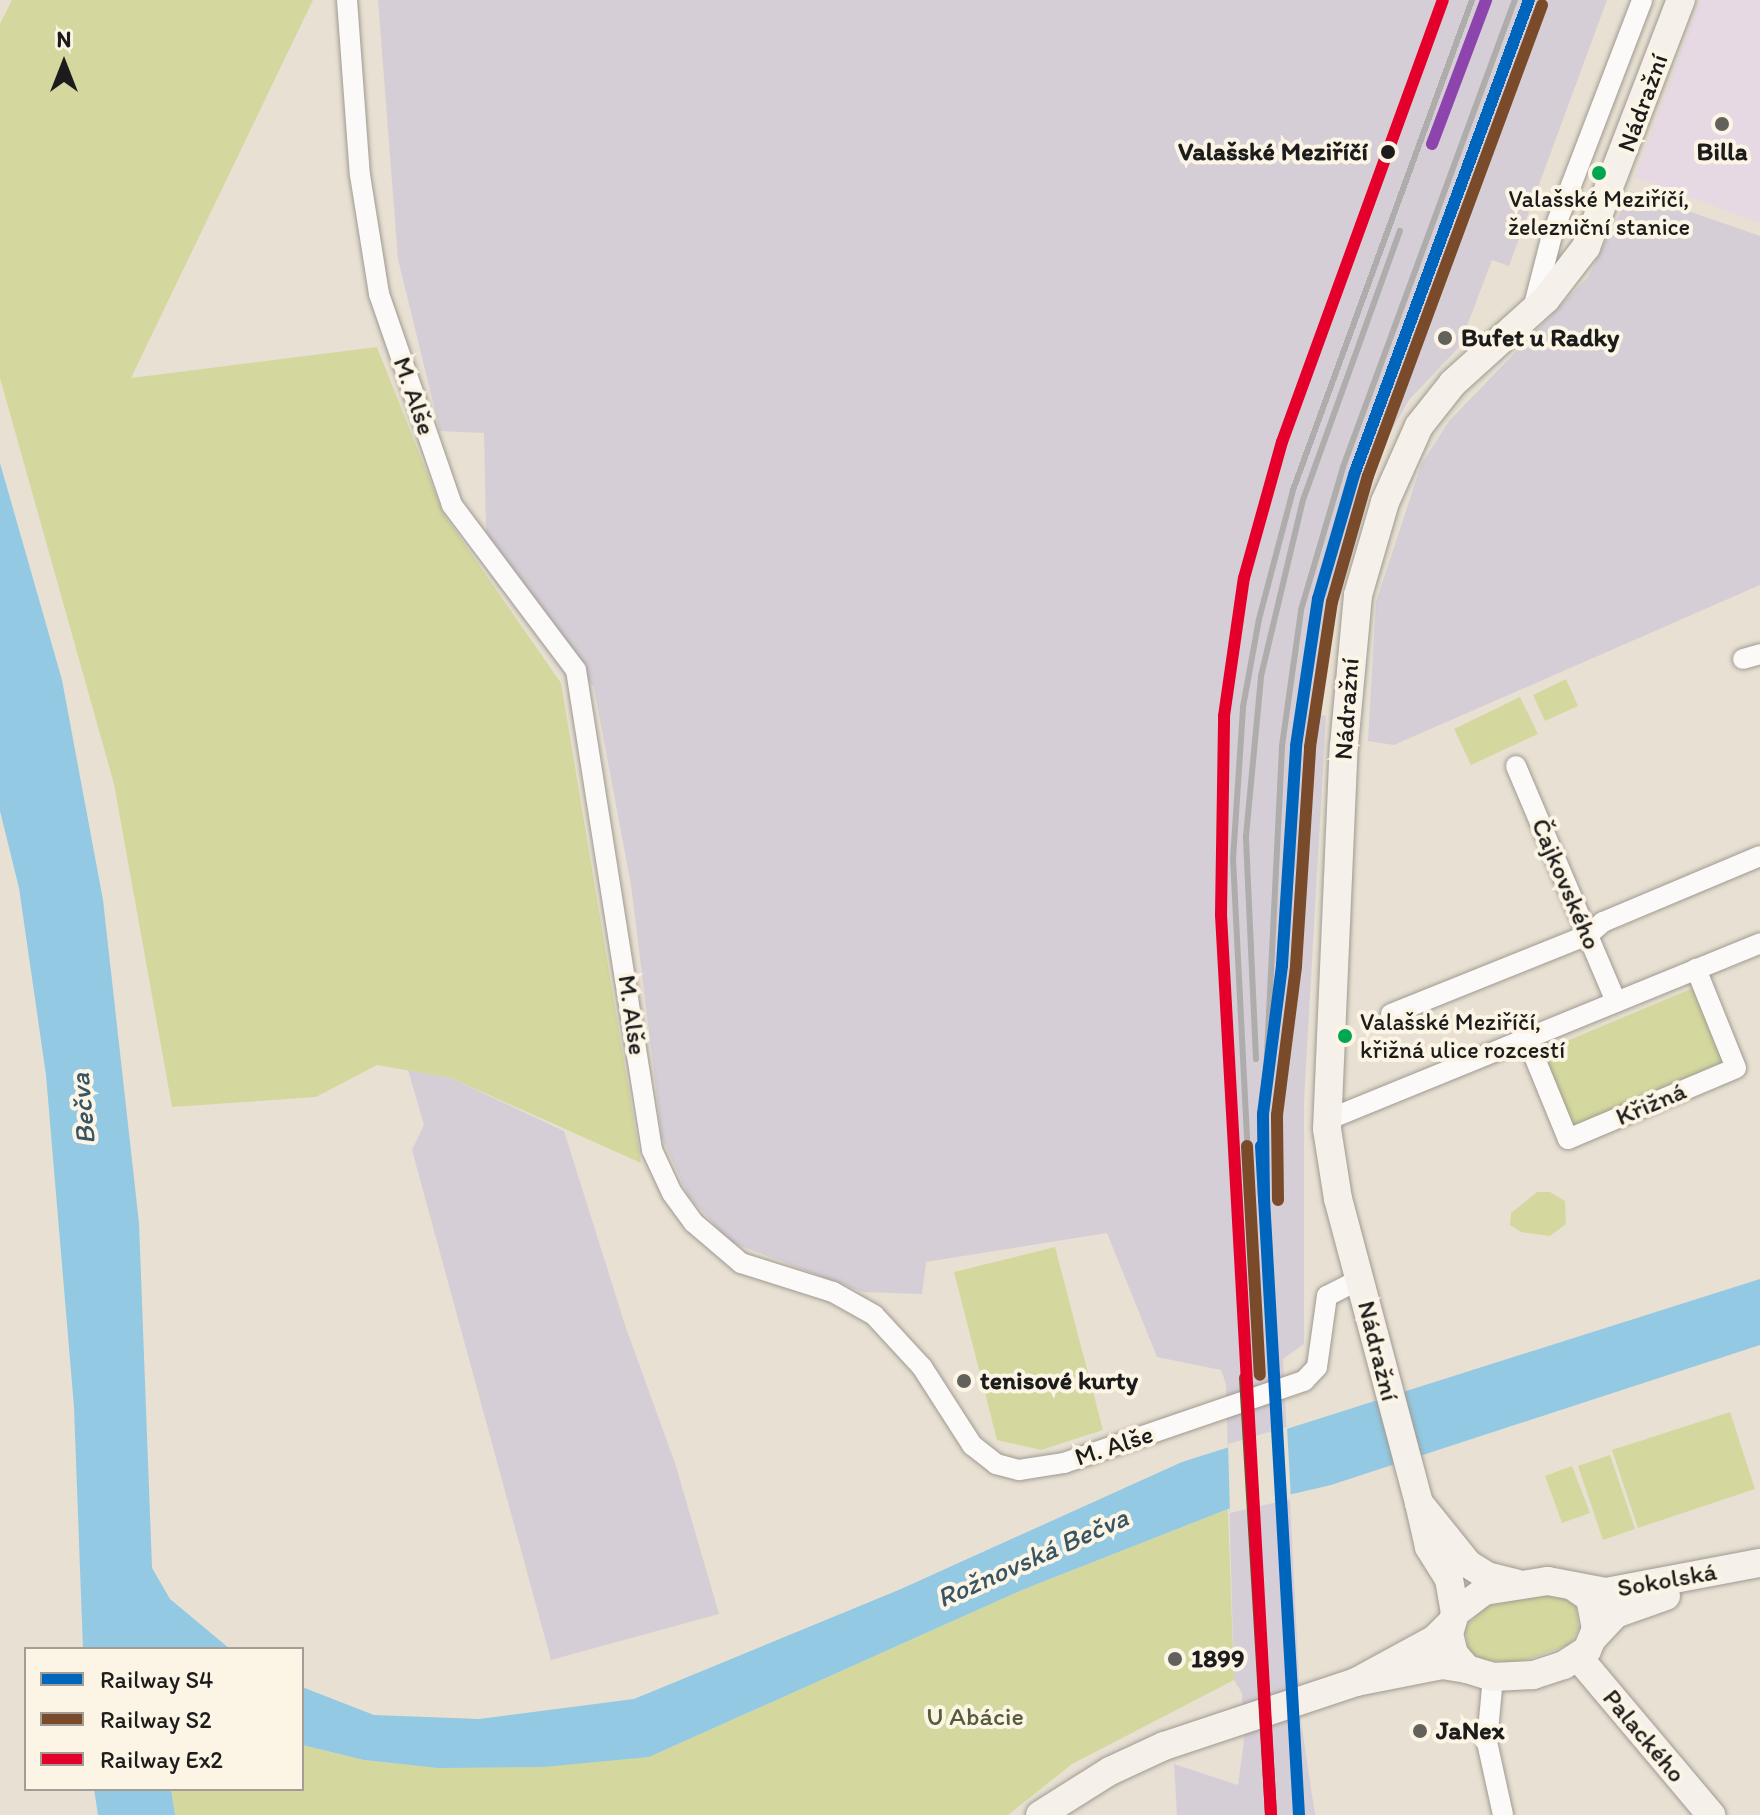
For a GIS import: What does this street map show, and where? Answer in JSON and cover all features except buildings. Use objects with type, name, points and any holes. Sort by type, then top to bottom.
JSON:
[{"type":"main road","name":"Nádražní","points":[[1453,1618],[1449,1579],[1429,1547],[1335,1183],[1327,1120],[1349,671],[1373,536],[1419,426],[1453,383],[1531,313],[1570,272],[1591,238],[1681,0]]},
{"type":"main road","name":"Nádražní","points":[[1416,1496],[1468,1564],[1487,1576],[1517,1583]]},
{"type":"main road","name":"Sokolská","points":[[1356,1682],[1435,1639],[1474,1596],[1517,1583],[1574,1587],[1595,1592],[1628,1589],[1760,1563]]},
{"type":"main road","name":"Sokolská","points":[[1040,1815],[1110,1771],[1209,1730],[1356,1682],[1435,1666],[1480,1673],[1533,1675],[1586,1648],[1615,1614],[1760,1563]]},
{"type":"main road","name":"Sokolská","points":[[1574,1587],[1594,1607],[1586,1648]]},
{"type":"main road","points":[[1453,1618],[1450,1644],[1480,1673]]},
{"type":"main road","name":"Palackého","points":[[1586,1648],[1711,1815]]},
{"type":"street","name":"M. Alše","points":[[347,0],[360,175],[379,294],[452,505],[576,670],[652,1150],[672,1193],[694,1223],[741,1263],[833,1292],[874,1315],[922,1367],[972,1445],[996,1464],[1019,1470],[1064,1463],[1304,1381],[1317,1367],[1327,1296],[1360,1279]]},
{"type":"street","points":[[1531,313],[1552,235],[1642,0]]},
{"type":"street","name":"Čajkovského","points":[[1516,766],[1616,1002]]},
{"type":"street","points":[[1391,1014],[1588,935],[1603,922],[1760,856]]},
{"type":"street","points":[[1327,1120],[1760,943]]},
{"type":"street","name":"Křižná","points":[[1527,1039],[1568,1139],[1736,1068],[1696,969]]},
{"type":"street","points":[[1480,1673],[1487,1742],[1503,1815]]},
{"type":"shaded area","points":[[378,0],[1607,0],[1509,266],[1492,260],[1459,347],[1409,400],[1380,451],[1340,572],[1327,658],[1309,712],[1326,716],[1304,1101],[1304,1344],[1283,1359],[1301,1721],[1315,1815],[1177,1815],[1174,1764],[1238,1785],[1244,1741],[1242,1693],[1234,1680],[1226,1384],[1221,1370],[1157,1357],[1107,1233],[926,1262],[922,1294],[863,1292],[730,1242],[688,1195],[662,1138],[631,885],[594,688],[486,533],[484,433],[440,431],[398,259]]},
{"type":"shaded area","points":[[1700,0],[1760,0],[1760,223],[1635,177]]},
{"type":"shaded area","points":[[1631,191],[1760,236],[1760,585],[1394,745],[1368,741],[1376,602],[1421,465],[1449,421],[1588,277]]},
{"type":"shaded area","points":[[408,1070],[451,1078],[564,1131],[626,1328],[675,1463],[719,1614],[551,1660],[412,1150],[424,1125]]},
{"type":"green space","points":[[12,0],[313,0],[131,378],[377,347],[443,513],[561,683],[641,1163],[451,1078],[377,1065],[316,1097],[172,1107],[114,784],[0,378],[0,24]]},
{"type":"green space","points":[[1566,679],[1578,706],[1545,721],[1533,695]]},
{"type":"green space","points":[[1520,697],[1538,734],[1471,765],[1454,729]]},
{"type":"green space","points":[[1698,986],[1730,1065],[1571,1132],[1538,1053]]},
{"type":"green space","points":[[1537,1192],[1550,1192],[1565,1201],[1566,1224],[1550,1236],[1521,1232],[1510,1225],[1511,1213]]},
{"type":"green space","points":[[1055,1247],[1103,1430],[1041,1450],[997,1440],[954,1272]]},
{"type":"green space","points":[[1730,1412],[1755,1489],[1638,1528],[1612,1450]]},
{"type":"green space","points":[[1610,1455],[1635,1529],[1603,1540],[1578,1466]]},
{"type":"green space","points":[[1572,1466],[1590,1513],[1562,1523],[1545,1476]]},
{"type":"green space","name":"U Abácie","points":[[1228,1509],[1234,1680],[1072,1764],[1008,1815],[175,1815],[171,1791],[304,1791],[304,1745],[364,1760],[439,1768],[649,1757],[1022,1590]]},
{"type":"green space","points":[[1538,1595],[1564,1598],[1576,1607],[1579,1629],[1569,1645],[1517,1663],[1483,1660],[1469,1652],[1465,1628],[1484,1607]]},
{"type":"water","name":"Bečva","points":[[0,463],[62,680],[103,900],[139,1223],[152,1568],[170,1599],[228,1647],[83,1647],[74,1407],[46,1075],[19,888],[0,811]]},
{"type":"water","name":"Rožnovská Bečva","points":[[1760,1279],[1760,1345],[1331,1485],[1228,1509],[1022,1590],[649,1757],[543,1767],[438,1768],[364,1760],[304,1745],[304,1688],[374,1715],[479,1719],[634,1699],[901,1589],[1182,1462]]},
{"type":"water","points":[[94,1791],[171,1791],[175,1815],[98,1815]]},
{"type":"pier","points":[[1287,1427],[1291,1499],[1230,1513],[1228,1444]]},
{"type":"railway","points":[[1259,1377],[1233,859],[1243,707],[1259,619],[1293,490],[1472,0]]},
{"type":"railway","points":[[1265,1095],[1282,746],[1301,610],[1343,467],[1515,0]]},
{"type":"railway","points":[[1256,1059],[1246,836],[1261,676],[1303,500],[1400,231]]},
{"type":"rail line","name":"Ex2","points":[[1271,1815],[1221,914],[1224,716],[1244,578],[1282,442],[1443,0]]},
{"type":"rail line","name":"S4","points":[[1264,1200],[1263,1114],[1282,965],[1296,746],[1318,599],[1355,472],[1529,0]]},
{"type":"rail line","name":"S2","points":[[1278,1200],[1277,1115],[1296,966],[1310,747],[1332,602],[1368,476],[1542,5]]},
{"type":"rail line","name":"S2","points":[[1247,1146],[1260,1375]]},
{"type":"rail line","name":"S4","points":[[1261,1146],[1299,1815]]},
{"type":"rail line","name":"S2","points":[[1245,1378],[1271,1815]]},
{"type":"transit line","points":[[1432,144],[1486,0]]},
{"type":"place","name":"Billa","points":[[1722,124]]},
{"type":"place","name":"Valašské Meziříčí","points":[[1388,152]]},
{"type":"place","name":"Valašské Meziříčí, železniční stanice","points":[[1599,173]]},
{"type":"place","name":"Bufet u Radky","points":[[1445,338]]},
{"type":"place","name":"Valašské Meziříčí, křižná ulice rozcestí","points":[[1345,1036]]},
{"type":"place","name":"tenisové kurty","points":[[964,1381]]},
{"type":"place","name":"1899","points":[[1175,1659]]},
{"type":"place","name":"JaNex","points":[[1420,1731]]}]
